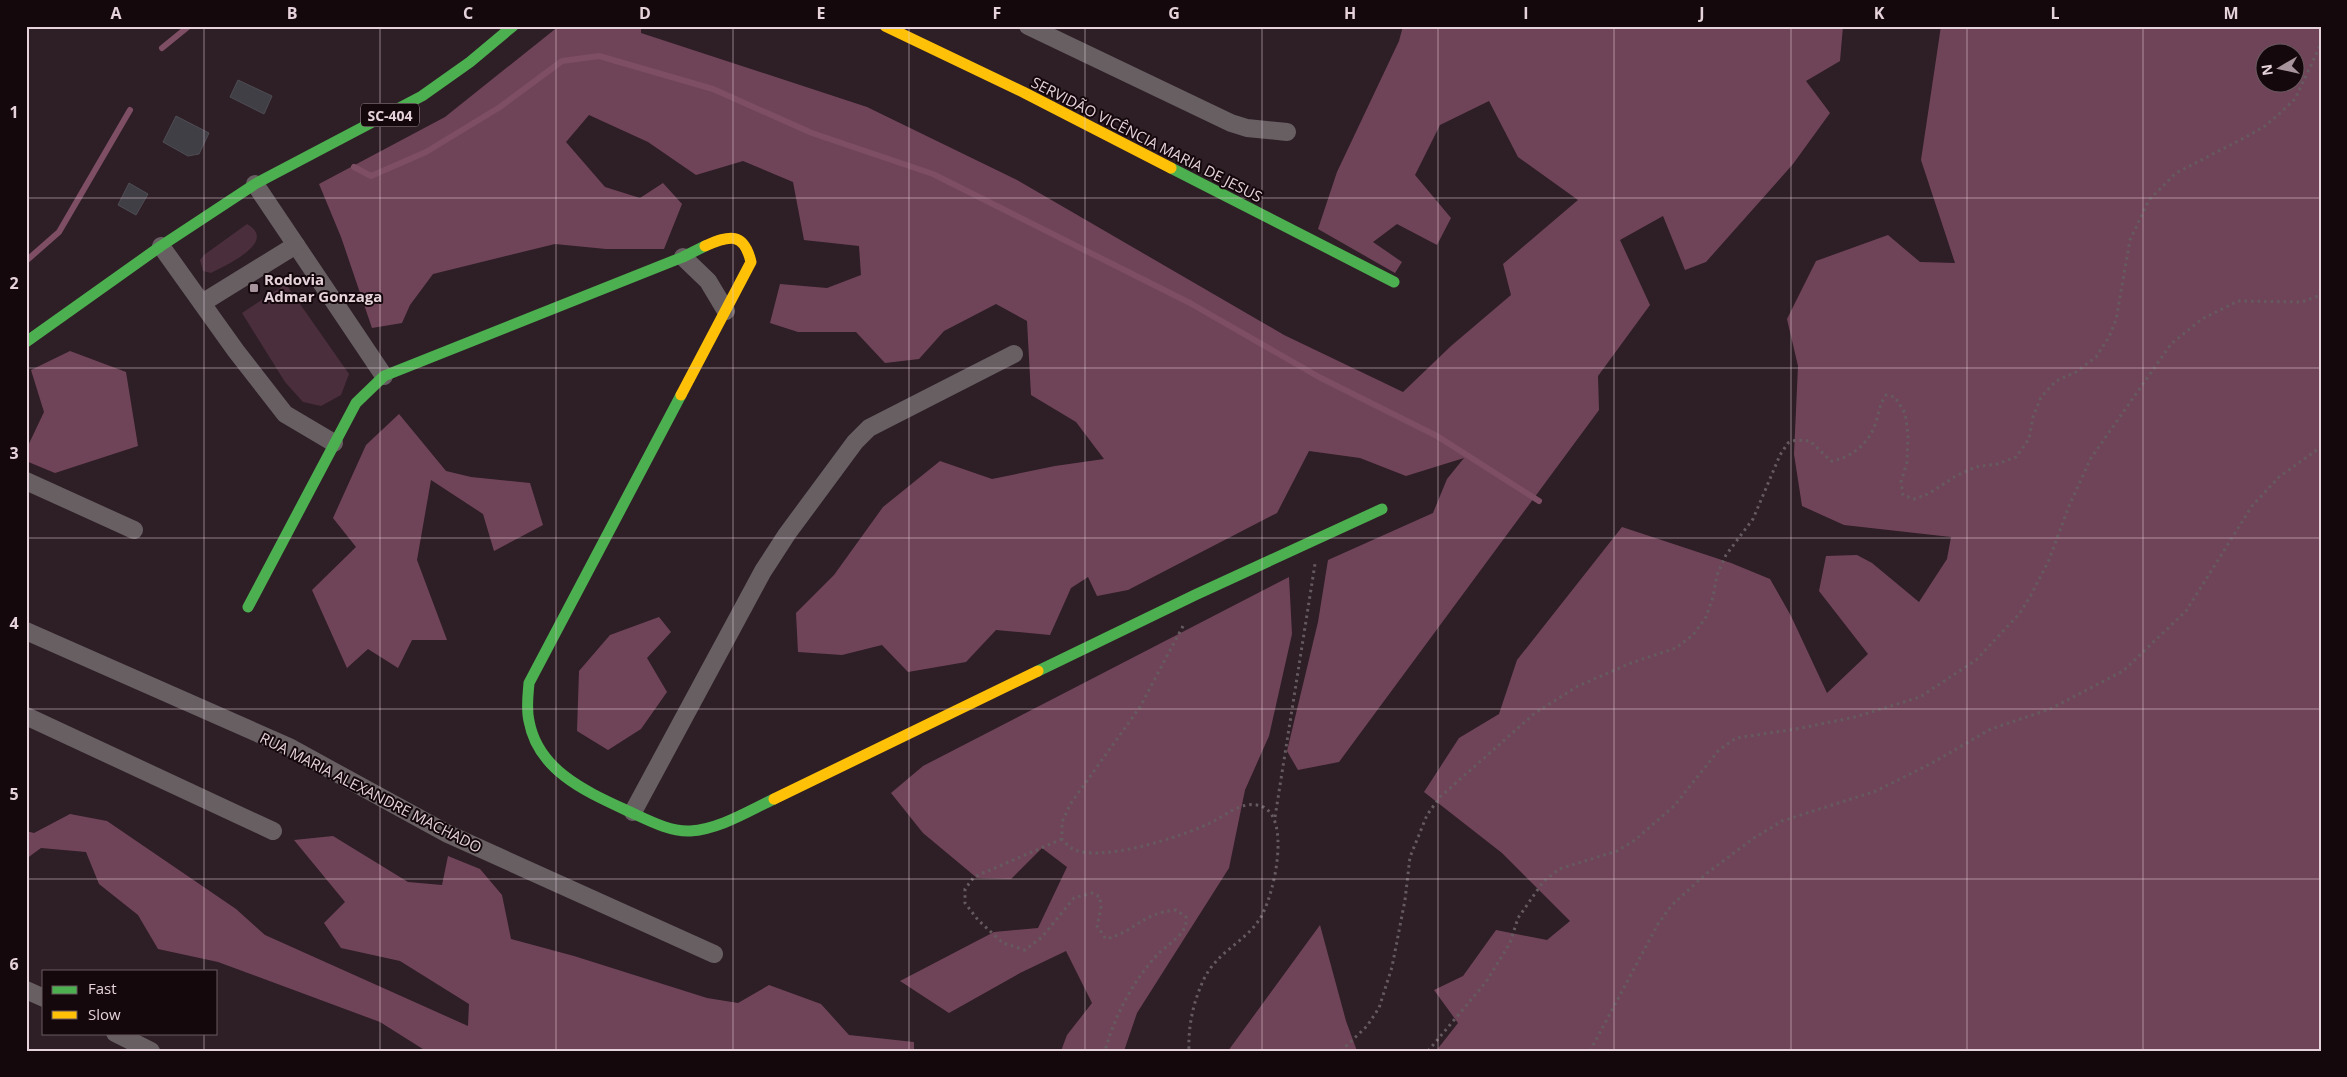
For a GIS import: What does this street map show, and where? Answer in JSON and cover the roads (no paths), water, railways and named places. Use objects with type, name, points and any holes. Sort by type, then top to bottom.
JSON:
[{"type":"street","name":"SC-404","points":[[26,342],[161,246],[255,184],[422,96],[470,62],[513,26]]},
{"type":"street","name":"SERVIDÃO VICÊNCIA MARIA DE JESUS","points":[[885,26],[1023,92],[1394,282]]},
{"type":"street","points":[[1028,26],[1231,123],[1247,128],[1288,132]]},
{"type":"street","points":[[255,184],[384,376]]},
{"type":"street","points":[[248,608],[356,403],[384,376],[683,258],[719,239],[730,237],[744,240],[750,248],[751,262],[529,683],[527,709],[530,730],[555,770],[573,784],[668,828],[686,831],[707,829],[730,820],[1319,536],[1382,509]]},
{"type":"street","points":[[202,303],[296,244]]},
{"type":"street","points":[[161,246],[236,351],[285,414],[334,443]]},
{"type":"street","points":[[683,258],[708,281],[726,311]]},
{"type":"street","points":[[633,812],[763,571],[787,534],[855,442],[869,428],[1014,354]]},
{"type":"street","points":[[26,481],[134,530]]},
{"type":"street","name":"RUA MARIA ALEXANDRE MACHADO","points":[[26,632],[289,747],[448,834],[714,954]]},
{"type":"street","points":[[26,716],[273,831]]},
{"type":"street","points":[[26,990],[42,997]]},
{"type":"street","points":[[117,1034],[151,1051]]},
{"type":"waterway","points":[[162,48],[189,26]]},
{"type":"waterway","points":[[354,167],[371,176],[426,152],[500,107],[562,61],[599,56],[713,89],[812,133],[933,174],[1190,303],[1319,377],[1437,436],[1539,501]]},
{"type":"waterway","points":[[26,261],[59,232],[130,110]]},
{"type":"place","name":"Rodovia Admar Gonzaga","points":[[254,288]]}]
